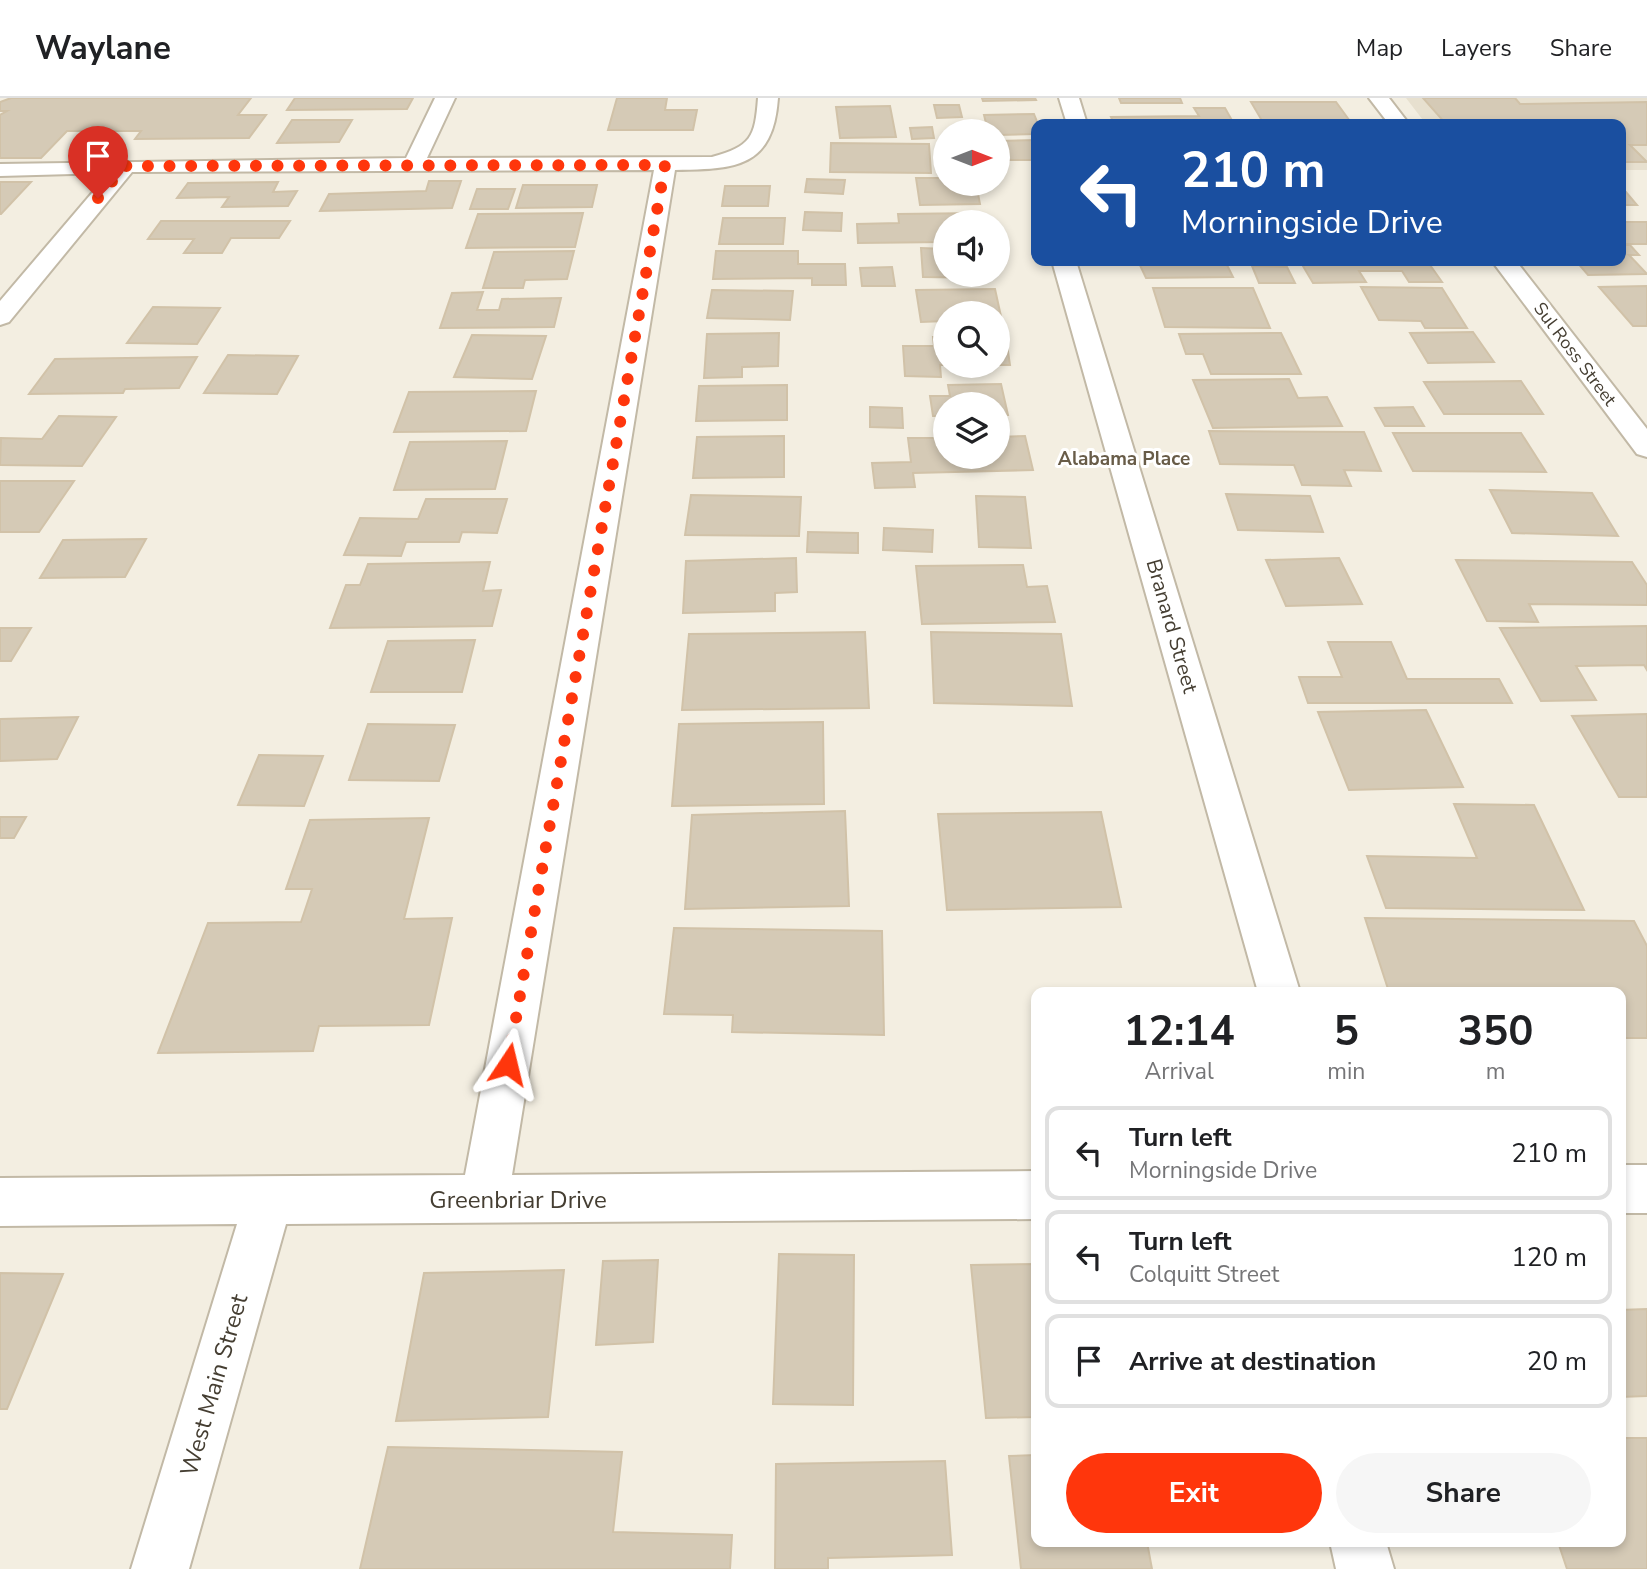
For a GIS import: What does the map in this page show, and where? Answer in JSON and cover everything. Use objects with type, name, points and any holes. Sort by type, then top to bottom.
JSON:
[{"type":"street","points":[[413,164],[445,98]]},
{"type":"street","points":[[1069,98],[1075,119]]},
{"type":"street","points":[[1379,98],[1395,119]]},
{"type":"street","points":[[0,170],[125,166],[712,163],[746,155],[766,133],[768,106]]},
{"type":"street","points":[[484,1200],[665,165]]},
{"type":"street","points":[[0,317],[125,166]]},
{"type":"street","name":"Branard Street","points":[[1065,266],[1278,987]]},
{"type":"street","name":"Sul Ross Street","points":[[1508,266],[1647,448]]},
{"type":"street","points":[[1626,1189],[1647,1189]]},
{"type":"street","name":"Greenbriar Drive","points":[[0,1202],[1031,1195]]},
{"type":"street","name":"West Main Street","points":[[160,1569],[268,1201]]},
{"type":"street","points":[[1359,1547],[1365,1569]]},
{"type":"shaded area","points":[[1406,98],[1647,98],[1647,170],[1626,170],[1626,119],[1422,119]]},
{"type":"building","points":[[11,98],[251,98],[238,115],[266,115],[249,138],[135,139],[141,131],[67,131],[41,158],[0,158],[0,115],[7,111],[0,111],[0,102]]},
{"type":"building","points":[[295,98],[413,98],[407,109],[287,110]]},
{"type":"building","points":[[617,98],[667,98],[665,110],[697,110],[693,130],[608,130]]},
{"type":"building","points":[[982,98],[1035,98],[1036,100],[983,101]]},
{"type":"building","points":[[1119,98],[1180,98],[1182,103],[1121,103]]},
{"type":"building","points":[[1423,98],[1515,98],[1520,104],[1647,102],[1647,145],[1630,145],[1647,162],[1626,162],[1626,119],[1442,119]]},
{"type":"building","points":[[1251,102],[1336,102],[1348,119],[1261,119]]},
{"type":"building","points":[[934,105],[959,105],[962,117],[937,118]]},
{"type":"building","points":[[890,106],[896,137],[840,138],[836,107]]},
{"type":"building","points":[[1194,108],[1225,108],[1231,119],[1111,117],[1199,116]]},
{"type":"building","points":[[1034,114],[1036,119],[1031,119],[1031,134],[1010,135],[1010,119],[985,119],[984,115]]},
{"type":"building","points":[[292,120],[352,120],[339,142],[277,143]]},
{"type":"building","points":[[932,127],[933,138],[912,139],[910,128]]},
{"type":"building","points":[[1031,140],[1031,160],[1010,160],[1010,141]]},
{"type":"building","points":[[831,143],[929,144],[931,173],[830,172]]},
{"type":"building","points":[[916,178],[933,178],[933,196],[978,196],[980,204],[920,205]]},
{"type":"building","points":[[807,179],[845,180],[843,194],[805,192]]},
{"type":"building","points":[[429,181],[461,181],[452,208],[320,211],[329,194],[426,191]]},
{"type":"building","points":[[0,182],[31,182],[1,214],[0,214]]},
{"type":"building","points":[[278,182],[273,192],[297,191],[288,206],[222,207],[229,197],[177,198],[188,183]]},
{"type":"building","points":[[523,185],[597,185],[592,207],[516,208]]},
{"type":"building","points":[[725,186],[770,186],[768,206],[722,206]]},
{"type":"building","points":[[477,189],[515,189],[508,209],[470,209]]},
{"type":"building","points":[[1626,192],[1637,205],[1626,205]]},
{"type":"building","points":[[805,212],[842,213],[841,231],[803,230]]},
{"type":"building","points":[[583,213],[575,247],[466,248],[478,214]]},
{"type":"building","points":[[898,214],[933,214],[933,242],[858,243],[857,224],[899,223]]},
{"type":"building","points":[[723,218],[785,218],[783,244],[719,244]]},
{"type":"building","points":[[161,221],[290,221],[279,238],[231,238],[222,253],[184,253],[194,239],[148,239]]},
{"type":"building","points":[[1626,222],[1647,222],[1647,244],[1626,244]]},
{"type":"building","points":[[1626,245],[1630,245],[1639,255],[1629,255],[1647,274],[1588,275],[1580,266],[1626,266]]},
{"type":"building","points":[[921,248],[933,248],[933,277],[923,277]]},
{"type":"building","points":[[574,251],[567,279],[525,280],[523,288],[483,288],[494,252]]},
{"type":"building","points":[[716,251],[798,251],[798,264],[845,264],[846,285],[812,285],[812,278],[713,279]]},
{"type":"building","points":[[1140,266],[1228,266],[1233,277],[1146,278]]},
{"type":"building","points":[[1252,266],[1287,267],[1295,283],[1259,283]]},
{"type":"building","points":[[1303,266],[1431,266],[1442,282],[1409,282],[1402,271],[1359,271],[1366,282],[1313,283]]},
{"type":"building","points":[[892,267],[895,286],[862,286],[860,268]]},
{"type":"building","points":[[1647,286],[1647,326],[1633,326],[1599,287]]},
{"type":"building","points":[[1361,287],[1442,288],[1467,328],[1425,328],[1421,321],[1379,320]]},
{"type":"building","points":[[1153,288],[1253,288],[1270,328],[1165,327]]},
{"type":"building","points":[[995,289],[998,301],[933,301],[933,322],[921,322],[916,290]]},
{"type":"building","points":[[712,290],[793,291],[790,320],[707,318]]},
{"type":"building","points":[[483,292],[477,310],[499,310],[502,299],[561,298],[554,327],[440,328],[452,293]]},
{"type":"building","points":[[153,307],[220,308],[197,344],[127,343]]},
{"type":"building","points":[[1473,332],[1494,362],[1428,363],[1410,333]]},
{"type":"building","points":[[779,333],[778,366],[742,367],[742,377],[704,378],[707,334]]},
{"type":"building","points":[[1281,333],[1301,374],[1211,374],[1203,354],[1186,354],[1179,334]]},
{"type":"building","points":[[472,335],[546,336],[532,379],[454,377]]},
{"type":"building","points":[[903,346],[933,346],[933,377],[905,376]]},
{"type":"building","points":[[228,355],[298,356],[277,394],[204,393]]},
{"type":"building","points":[[197,357],[179,388],[125,389],[123,393],[29,394],[55,359]]},
{"type":"building","points":[[1289,379],[1298,398],[1327,397],[1342,426],[1213,428],[1193,380]]},
{"type":"building","points":[[1521,381],[1543,414],[1444,414],[1424,382]]},
{"type":"building","points":[[1001,384],[1003,392],[949,392],[948,385]]},
{"type":"building","points":[[787,385],[787,420],[696,421],[699,386]]},
{"type":"building","points":[[536,391],[526,431],[394,432],[409,392]]},
{"type":"building","points":[[870,407],[902,408],[903,428],[870,427]]},
{"type":"building","points":[[1413,407],[1424,426],[1385,426],[1375,408]]},
{"type":"building","points":[[59,416],[116,417],[82,466],[0,465],[1,438],[42,439]]},
{"type":"building","points":[[1209,431],[1364,432],[1381,471],[1344,470],[1351,486],[1302,485],[1294,465],[1220,464]]},
{"type":"building","points":[[1393,433],[1521,433],[1546,472],[1413,471]]},
{"type":"building","points":[[784,436],[784,477],[693,478],[697,437]]},
{"type":"building","points":[[1025,436],[1033,470],[913,473],[915,487],[875,488],[872,463],[911,462],[908,438],[933,438],[933,469],[1010,469],[1010,437]]},
{"type":"building","points":[[507,441],[495,489],[394,490],[410,442]]},
{"type":"building","points":[[0,481],[74,481],[39,532],[0,532]]},
{"type":"building","points":[[1490,490],[1592,493],[1618,536],[1512,533]]},
{"type":"building","points":[[1226,494],[1310,496],[1323,532],[1238,530]]},
{"type":"building","points":[[691,495],[801,497],[799,536],[685,535]]},
{"type":"building","points":[[976,496],[1025,497],[1031,548],[979,547]]},
{"type":"building","points":[[426,499],[507,499],[497,533],[462,532],[459,542],[406,542],[401,556],[344,555],[360,518],[418,519]]},
{"type":"building","points":[[884,528],[933,530],[932,552],[883,550]]},
{"type":"building","points":[[808,532],[858,533],[858,553],[807,552]]},
{"type":"building","points":[[146,539],[125,577],[40,578],[63,540]]},
{"type":"building","points":[[796,558],[797,592],[775,593],[775,611],[683,613],[686,561]]},
{"type":"building","points":[[1339,558],[1362,604],[1286,606],[1266,560]]},
{"type":"building","points":[[1456,560],[1632,562],[1647,585],[1647,605],[1529,604],[1538,622],[1487,621]]},
{"type":"building","points":[[490,562],[483,591],[501,590],[492,626],[330,628],[346,585],[360,585],[368,564]]},
{"type":"building","points":[[1023,565],[1027,587],[1047,586],[1055,622],[922,624],[916,566]]},
{"type":"building","points":[[1647,626],[1647,670],[1644,665],[1576,666],[1596,700],[1541,701],[1500,628]]},
{"type":"building","points":[[0,628],[31,628],[11,661],[0,661]]},
{"type":"building","points":[[865,632],[869,708],[682,710],[689,634]]},
{"type":"building","points":[[931,632],[1061,634],[1072,706],[934,703]]},
{"type":"building","points":[[475,640],[462,692],[371,692],[388,641]]},
{"type":"building","points":[[1328,642],[1391,642],[1407,679],[1499,679],[1512,703],[1308,703],[1299,677],[1342,677]]},
{"type":"building","points":[[1426,710],[1463,787],[1349,790],[1318,712]]},
{"type":"building","points":[[1647,714],[1647,797],[1619,797],[1572,716]]},
{"type":"building","points":[[78,717],[57,759],[0,761],[0,719]]},
{"type":"building","points":[[823,722],[824,804],[672,806],[679,724]]},
{"type":"building","points":[[368,724],[455,725],[439,781],[349,780]]},
{"type":"building","points":[[259,755],[323,756],[304,806],[238,805]]},
{"type":"building","points":[[1454,804],[1534,805],[1584,910],[1386,908],[1367,856],[1477,858]]},
{"type":"building","points":[[845,811],[849,906],[685,909],[692,815]]},
{"type":"building","points":[[1101,812],[1121,907],[947,910],[938,814]]},
{"type":"building","points":[[0,817],[26,817],[14,838],[0,838]]},
{"type":"building","points":[[429,818],[404,919],[452,918],[429,1025],[319,1026],[313,1051],[158,1053],[208,923],[301,922],[312,889],[286,889],[310,820]]},
{"type":"building","points":[[1365,918],[1634,921],[1647,946],[1647,1038],[1626,1038],[1626,987],[1387,987]]},
{"type":"building","points":[[674,928],[882,931],[884,1035],[732,1032],[733,1015],[664,1014]]},
{"type":"building","points":[[779,1254],[854,1255],[853,1405],[773,1404]]},
{"type":"building","points":[[658,1260],[653,1342],[596,1345],[603,1261]]},
{"type":"building","points":[[1031,1264],[1031,1417],[986,1418],[971,1265]]},
{"type":"building","points":[[564,1270],[548,1417],[396,1421],[424,1273]]},
{"type":"building","points":[[0,1273],[63,1274],[7,1409],[0,1409]]},
{"type":"building","points":[[1647,1309],[1647,1396],[1626,1397],[1626,1310]]},
{"type":"building","points":[[1626,1438],[1647,1438],[1647,1569],[1567,1569],[1560,1547],[1626,1547]]},
{"type":"building","points":[[388,1447],[622,1452],[613,1532],[732,1535],[730,1569],[360,1569]]},
{"type":"building","points":[[1031,1455],[1031,1547],[1148,1547],[1152,1569],[1021,1569],[1009,1456]]},
{"type":"building","points":[[945,1461],[952,1555],[828,1558],[828,1569],[775,1569],[776,1464]]},
{"type":"district","name":"Alabama Place","points":[[1124,459]]},
{"type":"route","points":[[98,198],[125,166],[665,165],[508,1064]]}]
